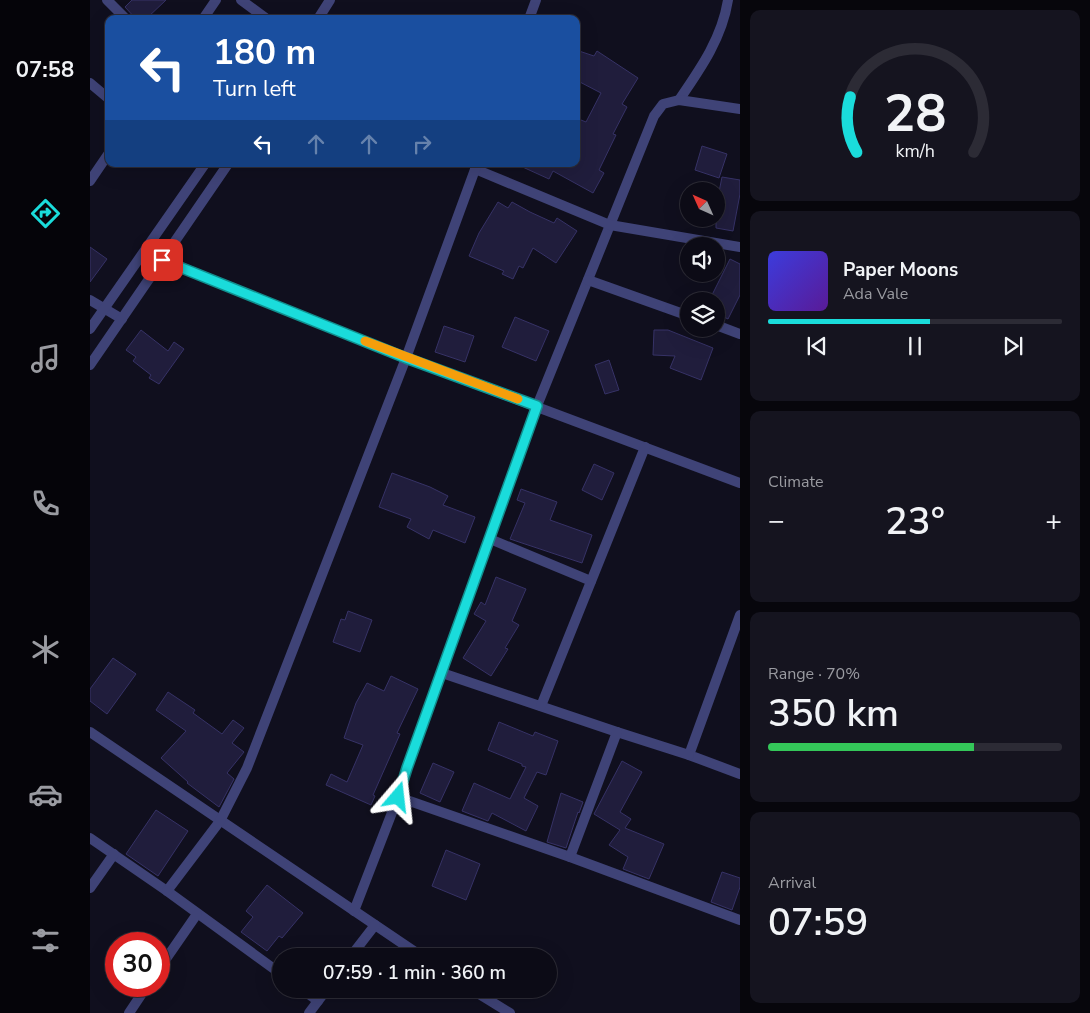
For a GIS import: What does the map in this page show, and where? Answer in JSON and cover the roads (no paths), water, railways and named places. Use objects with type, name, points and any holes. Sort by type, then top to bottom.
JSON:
[{"type":"street","points":[[107,0],[122,15]]},
{"type":"street","points":[[205,15],[216,0]]},
{"type":"street","points":[[241,0],[262,15]]},
{"type":"street","points":[[321,15],[330,0]]},
{"type":"street","points":[[530,15],[536,0]]},
{"type":"street","points":[[679,100],[708,58],[725,18],[728,0]]},
{"type":"street","points":[[90,83],[105,96]]},
{"type":"street","points":[[354,911],[398,797],[537,406],[654,116],[663,104],[679,100],[740,109]]},
{"type":"street","points":[[90,180],[105,159]]},
{"type":"street","points":[[90,329],[203,167]]},
{"type":"street","points":[[90,365],[226,167]]},
{"type":"street","points":[[167,891],[220,821],[247,768],[406,358],[476,167]]},
{"type":"street","points":[[478,167],[610,225],[740,247]]},
{"type":"street","points":[[176,207],[191,217]]},
{"type":"street","points":[[162,260],[406,358],[740,483]]},
{"type":"street","points":[[588,280],[680,313]]},
{"type":"street","points":[[90,300],[122,319]]},
{"type":"street","points":[[725,328],[740,334]]},
{"type":"street","points":[[541,706],[645,447]]},
{"type":"street","points":[[490,539],[592,581]]},
{"type":"street","points":[[689,755],[736,636],[740,616]]},
{"type":"street","points":[[442,673],[689,755],[740,774]]},
{"type":"street","points":[[90,732],[409,948]]},
{"type":"street","points":[[570,857],[616,732]]},
{"type":"street","points":[[398,797],[570,857],[740,920]]},
{"type":"street","points":[[90,838],[272,968]]},
{"type":"street","points":[[90,888],[114,854]]},
{"type":"street","points":[[170,954],[197,914]]},
{"type":"street","points":[[357,948],[375,925]]},
{"type":"street","points":[[129,1013],[140,997]]},
{"type":"street","points":[[309,1013],[318,1000],[315,998]]},
{"type":"street","points":[[486,998],[510,1013]]}]
